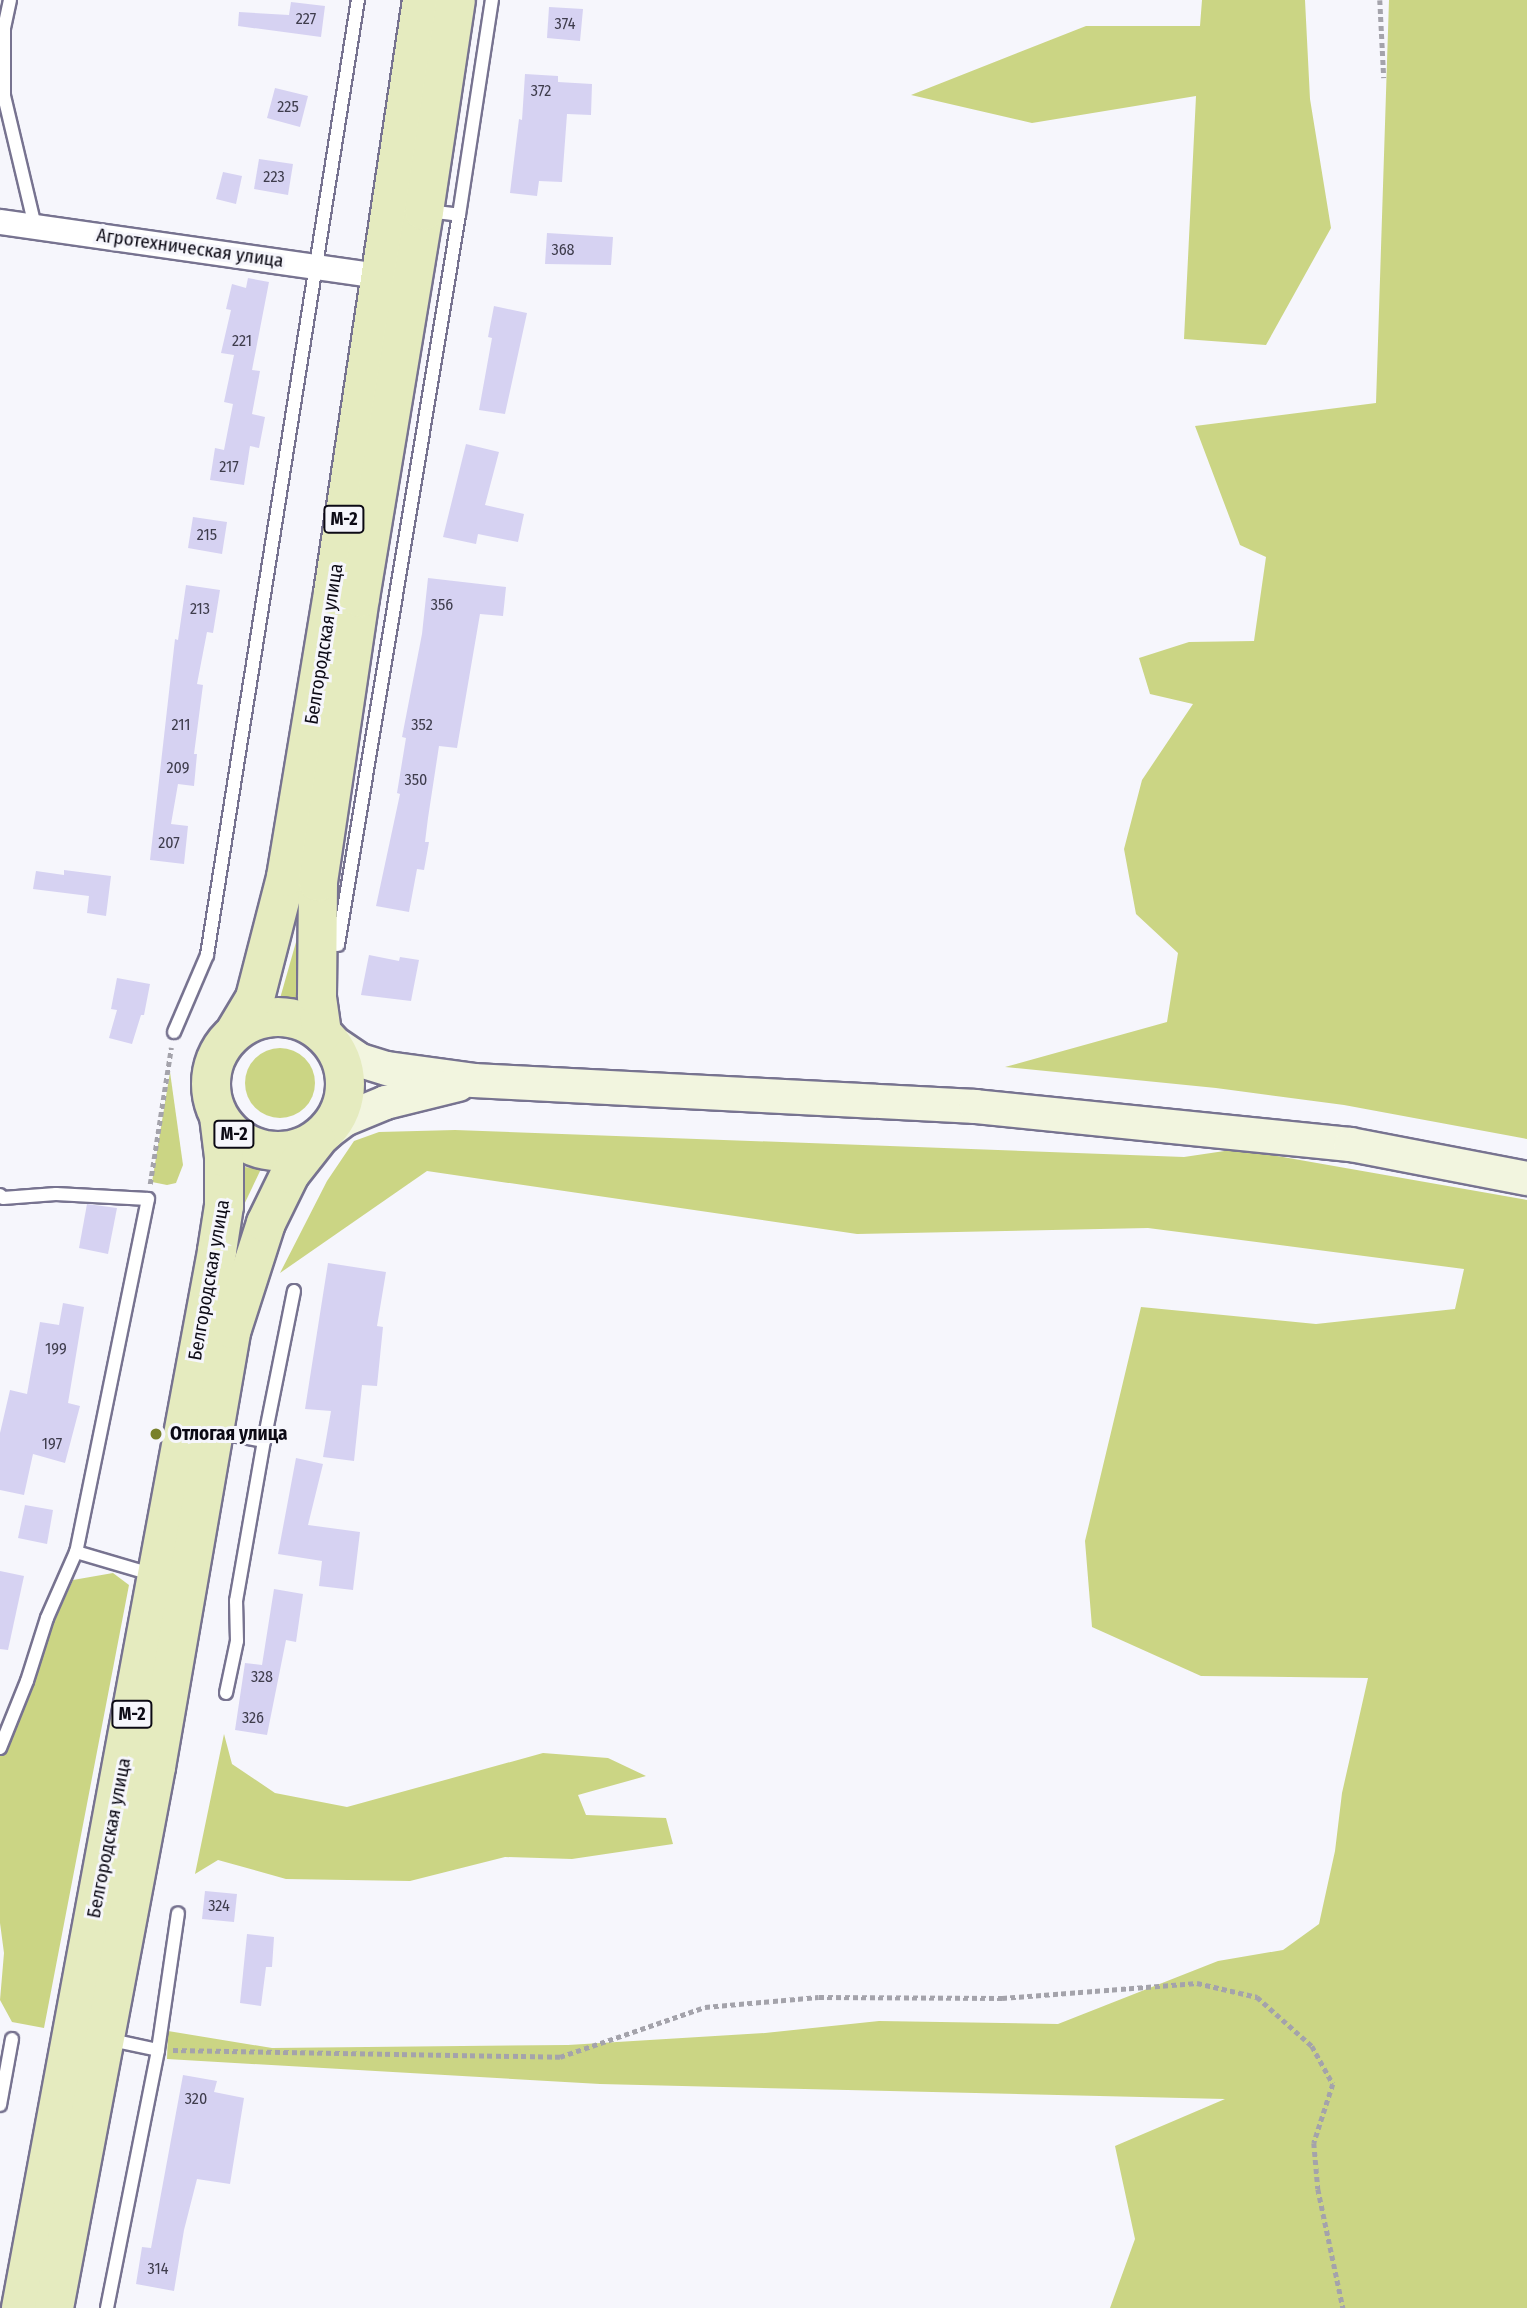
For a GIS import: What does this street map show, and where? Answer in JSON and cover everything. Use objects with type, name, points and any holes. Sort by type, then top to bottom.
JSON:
[{"type":"main road","name":"Белгородская улица","points":[[236,1030],[255,998],[286,877],[333,593],[422,0]]},
{"type":"main road","name":"Белгородская улица","points":[[326,1036],[317,996],[318,882],[360,598],[442,213],[456,0]]},
{"type":"main road","points":[[236,1030],[257,1020],[273,1017],[293,1018],[326,1036],[360,1060],[473,1080],[975,1106],[1350,1144],[1527,1178]]},
{"type":"main road","name":"М-2","points":[[236,1030],[219,1051],[211,1073],[211,1096],[219,1119],[250,1145],[268,1150],[299,1148],[322,1136],[337,1118],[344,1091],[341,1064],[326,1036]]},
{"type":"main road","points":[[322,1136],[344,1119],[384,1102],[473,1080]]},
{"type":"main road","name":"Белгородская улица","points":[[21,2308],[158,1576],[224,1206],[224,1157],[219,1119]]},
{"type":"main road","name":"Белгородская улица","points":[[54,2308],[106,2038],[232,1329],[266,1223],[290,1174],[322,1136]]},
{"type":"street","name":"Агротехническая улица","points":[[0,222],[380,276]]},
{"type":"lane","points":[[10,0],[4,29],[4,96],[35,226]]},
{"type":"lane","points":[[174,1032],[207,955],[358,0]]},
{"type":"lane","points":[[338,945],[442,213],[492,0]]},
{"type":"lane","points":[[0,1195],[3,1198],[56,1194],[148,1199],[76,1552],[47,1618],[27,1681],[0,1748]]},
{"type":"lane","points":[[226,1693],[237,1641],[236,1601],[294,1292]]},
{"type":"lane","points":[[214,1431],[264,1441]]},
{"type":"lane","points":[[76,1552],[158,1576]]},
{"type":"lane","points":[[107,2308],[158,2050],[178,1913]]},
{"type":"lane","points":[[106,2038],[158,2050]]},
{"type":"lane","points":[[0,2105],[12,2039]]},
{"type":"path","points":[[1380,0],[1384,78]]},
{"type":"path","points":[[148,1199],[174,1032]]},
{"type":"path","points":[[158,2050],[560,2057],[705,2007],[819,1997],[1002,1998],[1197,1983],[1257,1997],[1312,2046],[1333,2084],[1314,2143],[1318,2189],[1343,2308]]},
{"type":"green space","points":[[1202,0],[1305,0],[1310,99],[1331,228],[1266,345],[1184,339],[1196,96],[1032,123],[911,95],[1086,26],[1200,26]]},
{"type":"green space","points":[[1389,0],[1527,0],[1527,1139],[1344,1105],[1216,1088],[1005,1067],[1167,1022],[1178,953],[1136,914],[1124,849],[1142,780],[1193,704],[1150,694],[1139,658],[1189,642],[1254,641],[1266,557],[1240,545],[1195,426],[1376,403]]},
{"type":"green space","points":[[298,935],[301,1003],[279,1002]]},
{"type":"green space","points":[[280,1048],[305,1058],[315,1083],[305,1108],[280,1118],[255,1108],[245,1083],[255,1058]]},
{"type":"green space","points":[[170,1072],[183,1165],[176,1183],[167,1185],[152,1182]]},
{"type":"green space","points":[[455,1130],[1184,1157],[1238,1149],[1527,1200],[1527,2308],[1110,2308],[1135,2239],[1115,2146],[1225,2099],[600,2084],[167,2059],[168,2031],[272,2048],[568,2045],[765,2033],[879,2021],[1058,2024],[1218,1961],[1283,1950],[1319,1924],[1335,1851],[1342,1793],[1368,1678],[1201,1676],[1092,1627],[1085,1541],[1141,1307],[1316,1324],[1455,1309],[1464,1269],[1148,1228],[857,1234],[427,1171],[280,1273],[327,1181],[354,1141],[379,1132]]},
{"type":"green space","points":[[237,1166],[261,1169],[233,1228]]},
{"type":"green space","points":[[113,1573],[129,1585],[44,2028],[12,2022],[0,2000],[4,1953],[0,1923],[0,1753],[42,1648],[73,1580]]},
{"type":"green space","points":[[224,1734],[232,1764],[275,1793],[347,1807],[543,1753],[608,1758],[646,1776],[578,1795],[586,1815],[666,1818],[673,1844],[572,1859],[505,1857],[410,1881],[286,1879],[218,1860],[195,1874]]},
{"type":"building","points":[[291,2],[325,6],[321,37],[238,26],[239,12],[289,15]]},
{"type":"building","points":[[549,7],[583,9],[580,41],[547,38]]},
{"type":"building","points":[[525,74],[558,76],[558,82],[592,84],[591,115],[567,114],[562,182],[539,181],[537,196],[510,193],[519,119],[522,120]]},
{"type":"building","points":[[275,88],[308,96],[300,127],[267,118]]},
{"type":"building","points":[[259,159],[293,164],[288,195],[254,189]]},
{"type":"building","points":[[223,172],[242,176],[236,204],[216,199]]},
{"type":"building","points":[[547,233],[613,237],[611,265],[545,264]]},
{"type":"building","points":[[248,278],[269,282],[252,370],[260,371],[252,414],[265,417],[259,448],[250,446],[244,485],[210,480],[215,448],[224,450],[233,404],[224,402],[234,355],[221,353],[231,310],[226,309],[232,284],[246,288]]},
{"type":"building","points":[[494,306],[527,313],[505,414],[479,410],[492,338],[488,337]]},
{"type":"building","points":[[466,444],[499,452],[485,505],[524,514],[518,542],[478,534],[476,544],[443,537]]},
{"type":"building","points":[[193,517],[227,522],[222,554],[188,548]]},
{"type":"building","points":[[428,578],[506,587],[503,616],[480,614],[457,748],[439,746],[425,842],[429,842],[424,870],[417,869],[409,912],[376,906],[400,794],[397,793],[406,738],[402,737],[422,634]]},
{"type":"building","points":[[186,585],[220,590],[213,633],[207,632],[197,684],[203,685],[194,754],[197,754],[194,786],[178,784],[171,824],[188,826],[184,864],[150,860],[175,639],[178,640]]},
{"type":"building","points":[[64,870],[111,876],[106,916],[87,913],[89,896],[33,889],[36,871],[64,875]]},
{"type":"building","points":[[369,955],[399,961],[400,957],[419,960],[411,1001],[361,995]]},
{"type":"building","points":[[117,978],[150,984],[144,1015],[141,1015],[132,1044],[109,1038],[117,1010],[111,1009]]},
{"type":"building","points":[[87,1204],[117,1208],[108,1254],[79,1248]]},
{"type":"building","points":[[328,1263],[386,1272],[377,1326],[383,1327],[377,1386],[362,1385],[354,1461],[323,1457],[331,1411],[305,1409]]},
{"type":"building","points":[[63,1303],[84,1307],[68,1403],[80,1406],[65,1463],[33,1454],[24,1495],[0,1490],[0,1433],[10,1390],[27,1394],[40,1322],[59,1325]]},
{"type":"building","points":[[296,1458],[323,1464],[308,1525],[360,1532],[353,1590],[319,1586],[322,1561],[278,1554]]},
{"type":"building","points":[[25,1505],[53,1510],[47,1544],[18,1538]]},
{"type":"building","points":[[0,1571],[24,1576],[8,1650],[0,1649]]},
{"type":"building","points":[[274,1589],[303,1594],[296,1642],[286,1640],[267,1735],[235,1730],[245,1663],[262,1665]]},
{"type":"building","points":[[205,1891],[237,1894],[234,1922],[202,1919]]},
{"type":"building","points":[[247,1934],[274,1937],[272,1967],[266,1967],[261,2006],[240,2003]]},
{"type":"building","points":[[183,2075],[217,2081],[214,2092],[244,2098],[230,2184],[197,2179],[184,2230],[174,2291],[136,2284],[142,2247],[151,2248]]},
{"type":"place","name":"Отлогая улица","points":[[156,1434]]}]
